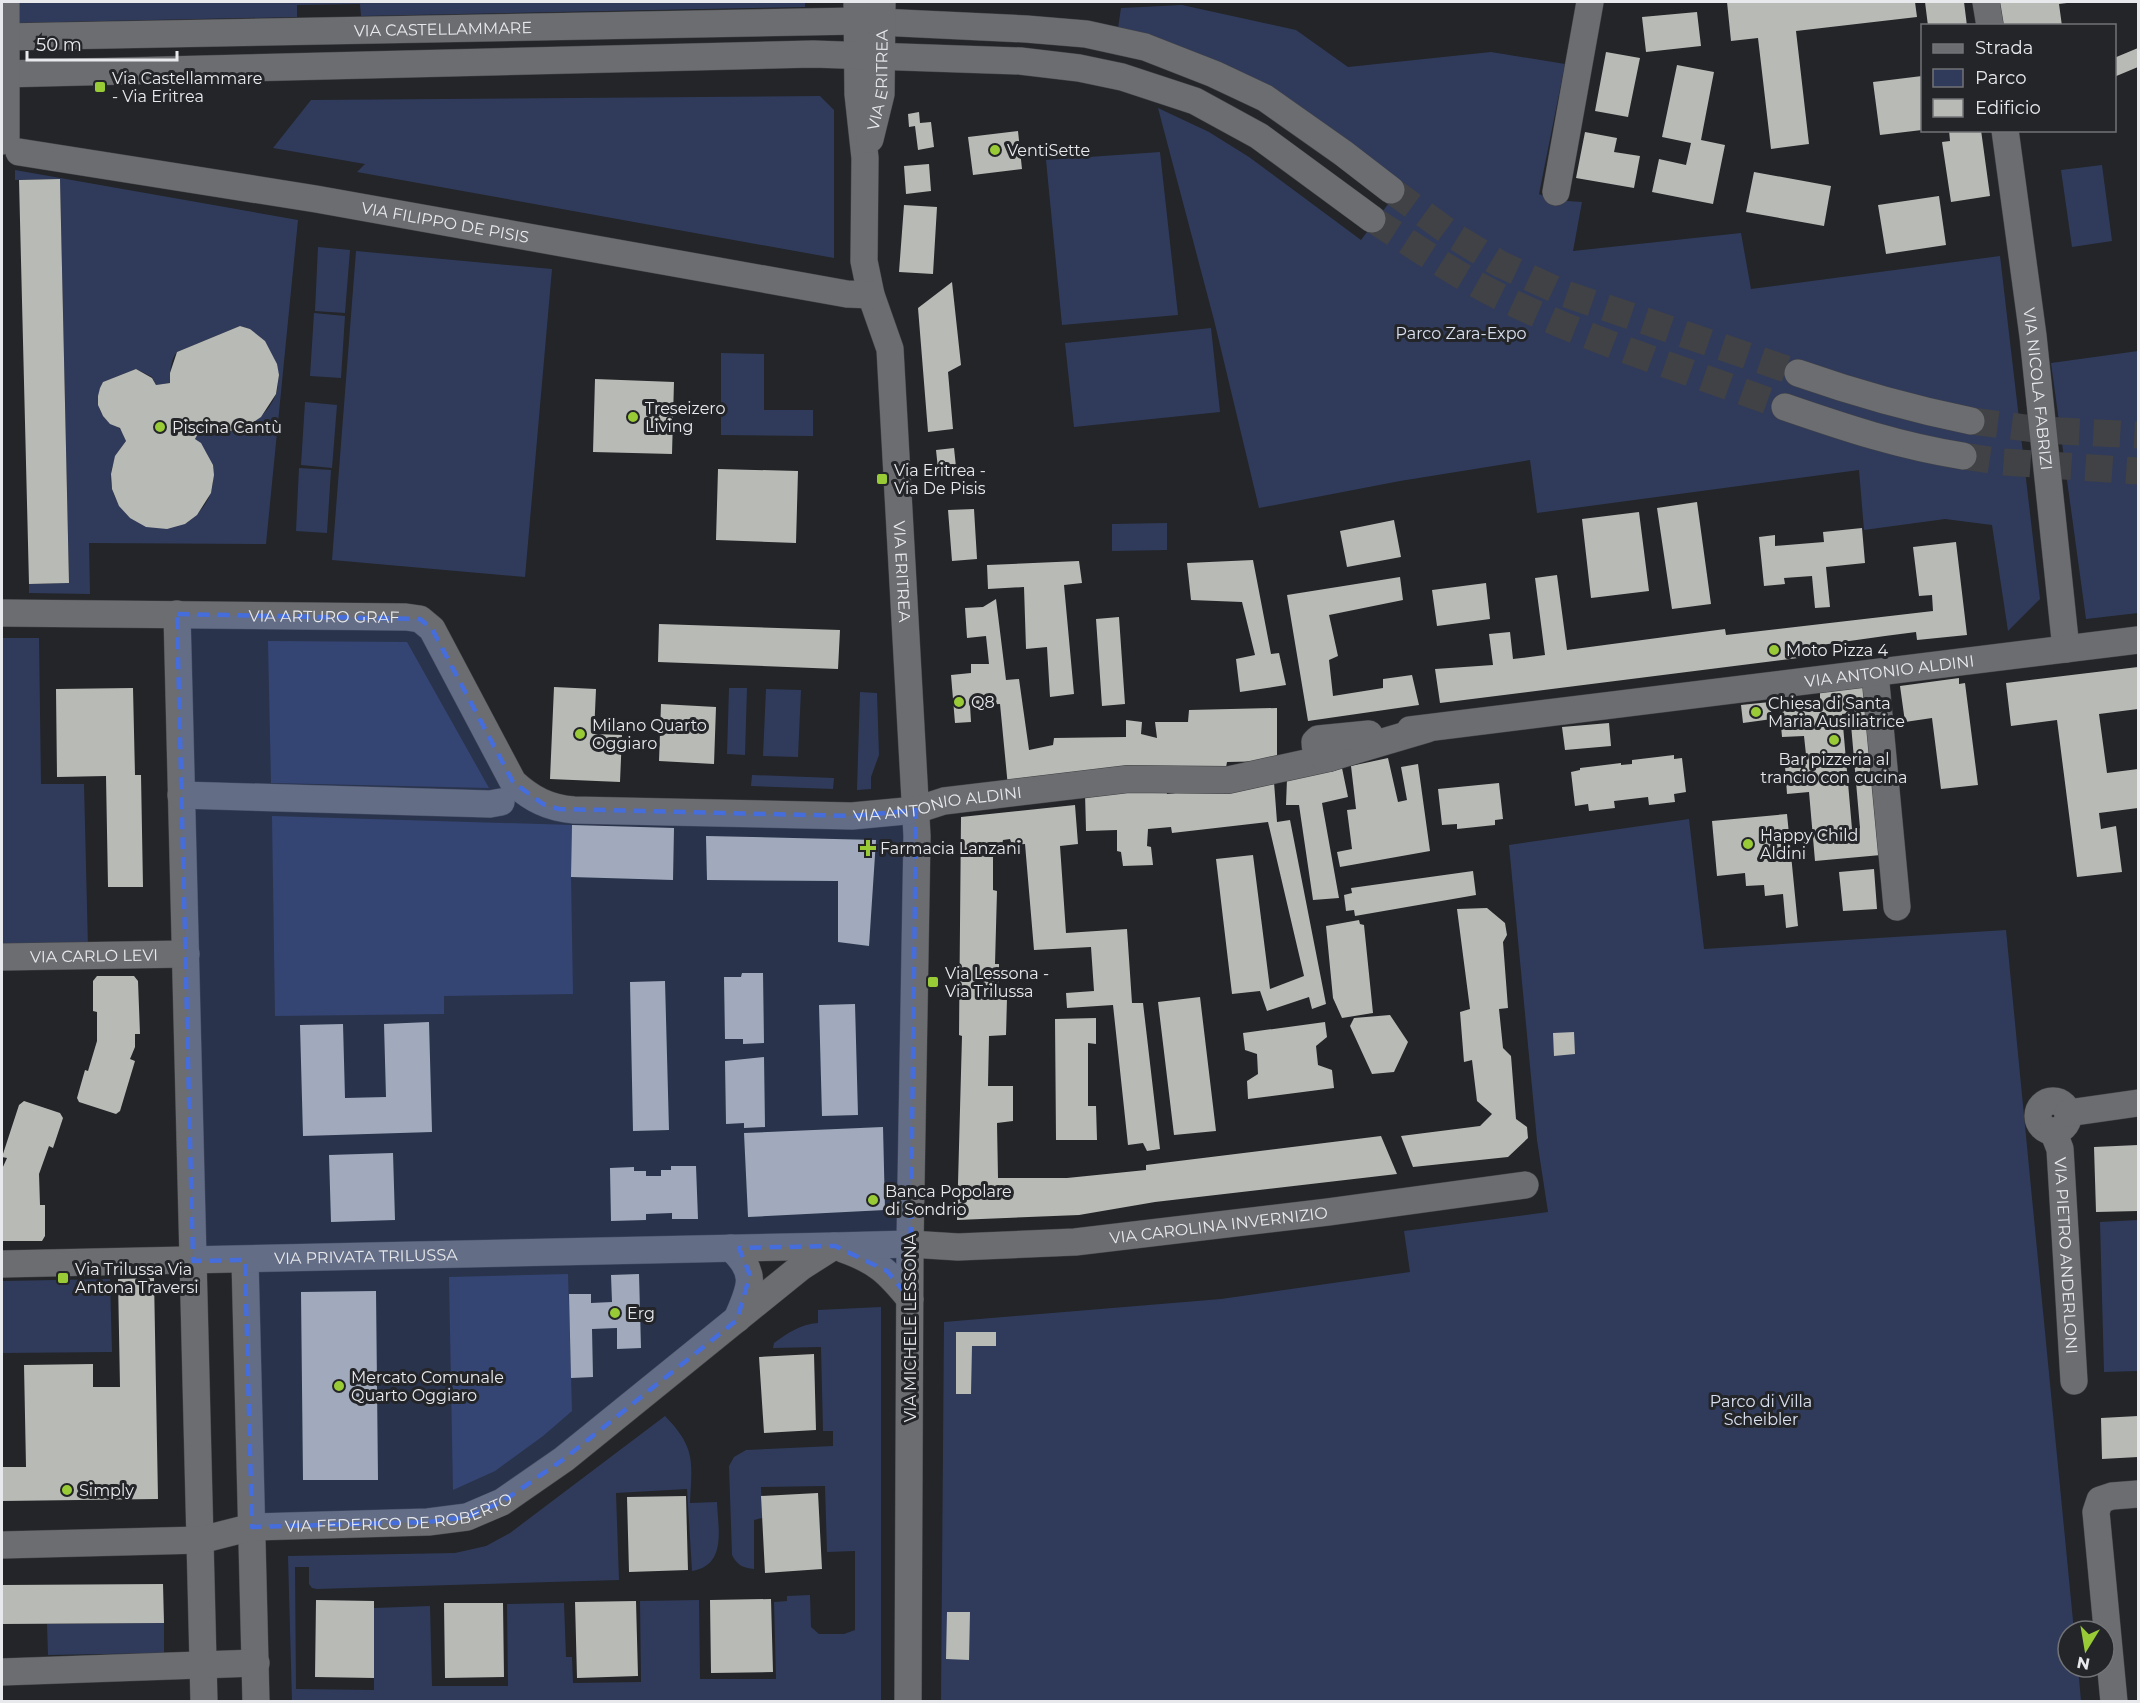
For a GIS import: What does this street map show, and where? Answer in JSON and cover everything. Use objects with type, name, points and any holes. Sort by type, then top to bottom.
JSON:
[{"type":"street","points":[[4,74],[6,2]]},
{"type":"street","points":[[1556,192],[1590,2]]},
{"type":"street","points":[[1986,2],[1990,24]]},
{"type":"street","name":"VIA CASTELLAMMARE","points":[[4,37],[870,12],[1086,34],[1145,47],[1214,74],[1265,98],[1391,190]]},
{"type":"street","name":"VIA ERITREA","points":[[870,12],[869,56],[881,94],[865,158],[864,261],[871,294],[890,349],[916,810]]},
{"type":"street","name":"VIA CASTELLAMMARE","points":[[4,74],[813,54],[1020,61],[1079,68],[1122,77],[1195,101],[1259,136],[1372,219]]},
{"type":"street","name":"VIA FILIPPO DE PISIS","points":[[4,74],[6,137],[10,146],[847,294],[871,294]]},
{"type":"street","name":"VIA NICOLA FABRIZI","points":[[2005,132],[2033,336],[2066,649]]},
{"type":"street","points":[[1798,373],[1848,391],[1911,409],[1971,421]]},
{"type":"street","points":[[1785,407],[1871,436],[1963,456]]},
{"type":"street","name":"VIA ARTURO GRAF","points":[[2,613],[406,616],[420,619],[432,629],[513,782],[522,791],[543,804]]},
{"type":"street","points":[[177,614],[204,1701]]},
{"type":"street","name":"VIA ANTONIO ALDINI","points":[[543,804],[574,810],[852,816],[916,810],[944,801],[1128,779],[1228,780],[1329,758],[1427,729],[2139,640]]},
{"type":"street","points":[[1875,673],[1897,908]]},
{"type":"street","points":[[182,795],[490,804],[501,802]]},
{"type":"street","name":"VIA MICHELE LESSONA","points":[[908,1701],[910,1244],[916,810]]},
{"type":"street","name":"VIA CARLO LEVI","points":[[2,957],[186,954]]},
{"type":"street","name":"VIA PIETRO ANDERLONI","points":[[2074,1381],[2060,1149],[2061,1122],[2139,1103]]},
{"type":"street","name":"VIA CAROLINA INVERNIZIO","points":[[910,1244],[958,1247],[1075,1242],[1339,1211],[1525,1185]]},
{"type":"street","name":"VIA FEDERICO DE ROBERTO","points":[[731,1248],[910,1244]]},
{"type":"street","name":"VIA FEDERICO DE ROBERTO","points":[[835,1246],[865,1257],[887,1271],[910,1299]]},
{"type":"street","name":"VIA FEDERICO DE ROBERTO","points":[[2,1545],[201,1540],[252,1527],[428,1522],[467,1517],[502,1502],[564,1459],[801,1266],[835,1246]]},
{"type":"street","points":[[731,1248],[744,1260],[750,1275],[748,1290],[737,1320]]},
{"type":"street","name":"VIA PRIVATA TRILUSSA","points":[[2,1264],[731,1248]]},
{"type":"street","points":[[245,1260],[256,1701]]},
{"type":"street","points":[[2114,1701],[2096,1512],[2100,1500],[2112,1496],[2139,1494]]},
{"type":"street","points":[[2,1672],[256,1664]]},
{"type":"highlighted area","points":[[177,614],[420,619],[432,629],[513,782],[543,804],[559,809],[852,816],[916,810],[910,1299],[887,1271],[835,1246],[739,1248],[750,1275],[737,1320],[564,1459],[502,1502],[467,1517],[428,1522],[252,1527],[245,1260],[193,1261]]},
{"type":"green space","points":[[12,2],[805,2],[805,7],[361,16],[360,4],[297,5],[297,17],[12,23]]},
{"type":"green space","name":"Parco Zara-Expo","points":[[1182,5],[1296,30],[1348,67],[1491,52],[1565,64],[1539,194],[1553,200],[1582,202],[1573,251],[1741,233],[1751,289],[2000,256],[2040,599],[2008,631],[1992,525],[1945,519],[1864,530],[1859,470],[1537,513],[1530,460],[1400,481],[1259,508],[1214,320],[1158,108],[1209,132],[1249,157],[1361,240],[1404,183],[1272,92],[1118,28],[1121,8]]},
{"type":"green space","points":[[820,96],[834,110],[834,258],[357,172],[365,164],[273,148],[311,100]]},
{"type":"green space","points":[[1160,152],[1178,315],[1062,325],[1046,160]]},
{"type":"green space","points":[[2102,165],[2112,241],[2072,247],[2061,170]]},
{"type":"green space","points":[[15,170],[298,220],[266,544],[89,543],[90,594],[29,593],[29,584],[69,583],[60,179],[15,180]],"holes":[[[240,326],[250,329],[279,375],[277,392],[271,404],[264,413],[246,427],[224,431],[202,426],[195,439],[207,454],[211,464],[213,484],[207,502],[194,517],[185,524],[130,518],[116,499],[112,489],[111,471],[126,441],[120,429],[105,419],[100,409],[98,398],[103,382],[136,369],[152,377],[156,385],[170,383],[170,371],[177,352]]]},
{"type":"green space","points":[[318,247],[350,250],[345,313],[315,311]]},
{"type":"green space","points":[[356,251],[552,269],[525,577],[332,560]]},
{"type":"green space","points":[[314,313],[345,316],[341,378],[310,376]]},
{"type":"green space","points":[[1211,328],[1220,412],[1074,427],[1065,343]]},
{"type":"green space","points":[[2138,351],[2138,613],[2086,619],[2051,363]]},
{"type":"green space","points":[[721,353],[764,354],[764,410],[813,410],[813,436],[721,435]]},
{"type":"green space","points":[[305,402],[337,405],[332,468],[301,465]]},
{"type":"green space","points":[[299,468],[331,470],[327,533],[296,531]]},
{"type":"green space","points":[[1167,523],[1167,550],[1112,551],[1112,524]]},
{"type":"green space","points":[[2,638],[39,638],[41,784],[84,784],[88,948],[2,948]]},
{"type":"green space","points":[[268,641],[407,642],[489,788],[271,783]]},
{"type":"green space","points":[[729,688],[747,688],[745,755],[727,754]]},
{"type":"green space","points":[[766,689],[801,690],[798,757],[763,756]]},
{"type":"green space","points":[[860,692],[877,693],[879,755],[871,777],[871,789],[857,790]]},
{"type":"green space","points":[[752,775],[834,778],[833,789],[751,786]]},
{"type":"green space","points":[[272,816],[572,825],[573,994],[444,996],[444,1014],[275,1016]]},
{"type":"green space","name":"Parco di Villa Scheibler","points":[[1689,819],[1704,949],[2006,930],[2073,1619],[2056,1619],[2056,1679],[2079,1679],[2081,1701],[941,1702],[944,1322],[1221,1299],[1410,1272],[1404,1231],[1548,1212],[1537,1140],[1509,845]]},
{"type":"green space","points":[[2138,1220],[2138,1371],[2104,1372],[2100,1222]]},
{"type":"green space","points":[[568,1274],[572,1411],[543,1436],[495,1471],[453,1490],[449,1277]]},
{"type":"green space","points":[[110,1279],[112,1352],[2,1353],[2,1281]]},
{"type":"green space","points":[[881,1307],[881,1701],[292,1701],[288,1556],[455,1553],[486,1546],[510,1533],[665,1416],[682,1437],[690,1456],[690,1503],[717,1502],[719,1534],[716,1554],[703,1567],[692,1571],[687,1489],[616,1493],[619,1580],[317,1589],[312,1588],[309,1584],[309,1567],[295,1567],[296,1689],[374,1690],[374,1608],[430,1606],[432,1686],[508,1686],[507,1604],[564,1603],[566,1657],[572,1657],[573,1683],[641,1682],[640,1601],[699,1600],[700,1679],[776,1679],[774,1602],[787,1601],[787,1596],[810,1595],[811,1627],[819,1634],[844,1634],[855,1630],[855,1551],[827,1552],[825,1486],[761,1487],[762,1518],[754,1520],[754,1569],[750,1569],[738,1564],[732,1555],[729,1466],[734,1457],[746,1450],[833,1446],[833,1431],[823,1431],[821,1347],[773,1348],[774,1343],[800,1327],[818,1323],[818,1310]]},
{"type":"green space","points":[[164,1623],[164,1653],[48,1655],[47,1624]]},
{"type":"building","points":[[1727,2],[1915,2],[1917,17],[1796,31],[1809,144],[1771,149],[1758,38],[1731,41]]},
{"type":"building","points":[[1925,2],[1964,2],[1967,24],[1928,24]]},
{"type":"building","points":[[1996,2],[2067,2],[2059,4],[2062,24],[1999,24]]},
{"type":"building","points":[[1697,12],[1701,46],[1646,52],[1642,17]]},
{"type":"building","points":[[2138,48],[2138,67],[2116,76],[2116,57]]},
{"type":"building","points":[[1606,52],[1640,58],[1628,117],[1595,111]]},
{"type":"building","points":[[1677,65],[1714,72],[1701,140],[1725,145],[1713,204],[1652,192],[1659,159],[1686,165],[1691,143],[1662,137]]},
{"type":"building","points":[[1921,76],[1921,130],[1880,135],[1873,82]]},
{"type":"building","points":[[919,112],[920,123],[931,122],[934,147],[918,150],[915,126],[909,127],[908,114]]},
{"type":"building","points":[[1018,131],[1022,169],[973,175],[968,137]]},
{"type":"building","points":[[1585,132],[1617,138],[1614,152],[1640,156],[1634,188],[1576,178]]},
{"type":"building","points":[[1949,132],[1981,132],[1990,196],[1951,202],[1942,142],[1950,141]]},
{"type":"building","points":[[929,164],[931,191],[906,194],[904,166]]},
{"type":"building","points":[[1754,172],[1831,186],[1824,226],[1746,212]]},
{"type":"building","points":[[60,179],[69,583],[29,584],[19,180]]},
{"type":"building","points":[[1939,196],[1946,245],[1886,254],[1878,205]]},
{"type":"building","points":[[904,205],[937,207],[933,274],[899,272]]},
{"type":"building","points":[[952,282],[961,365],[948,372],[953,429],[928,432],[918,308]]},
{"type":"building","name":"Piscina Cantù","points":[[240,326],[250,329],[265,341],[277,364],[279,375],[276,394],[261,417],[248,426],[230,431],[208,429],[202,426],[195,439],[201,443],[213,465],[211,493],[197,515],[185,524],[167,529],[146,527],[130,518],[119,506],[112,489],[111,474],[115,456],[126,441],[120,428],[110,424],[103,416],[98,405],[100,388],[103,382],[136,369],[152,378],[156,385],[170,383],[170,373],[177,352]]},
{"type":"building","name":"Treseizero Living","points":[[595,379],[674,382],[672,454],[593,452]]},
{"type":"building","points":[[954,448],[956,467],[938,469],[936,450]]},
{"type":"building","name":"Treseizero Living","points":[[718,469],[798,471],[796,543],[716,540]]},
{"type":"building","points":[[1697,502],[1711,604],[1672,609],[1657,508]]},
{"type":"building","points":[[974,509],[977,559],[952,561],[948,510]]},
{"type":"building","points":[[1639,512],[1649,591],[1591,598],[1582,519]]},
{"type":"building","points":[[1394,520],[1401,557],[1347,567],[1340,531]]},
{"type":"building","points":[[1862,528],[1865,563],[1826,567],[1830,607],[1815,608],[1812,576],[1784,578],[1785,584],[1764,586],[1759,537],[1775,535],[1775,546],[1824,542],[1823,532]]},
{"type":"building","points":[[1956,542],[1967,635],[1917,640],[1916,632],[1821,645],[1822,655],[1440,703],[1435,669],[1493,665],[1489,634],[1510,632],[1513,659],[1545,655],[1535,578],[1557,575],[1567,650],[1725,629],[1726,635],[1933,611],[1932,595],[1919,596],[1913,547]]},
{"type":"building","points":[[1253,560],[1271,654],[1279,653],[1286,685],[1240,692],[1236,659],[1255,655],[1242,602],[1191,600],[1187,563]]},
{"type":"building","points":[[1079,561],[1082,583],[1064,585],[1074,694],[1050,697],[1047,647],[1026,649],[1024,587],[988,589],[987,565]]},
{"type":"building","points":[[1400,577],[1403,600],[1329,615],[1338,656],[1329,660],[1333,696],[1383,688],[1383,679],[1412,675],[1419,705],[1308,721],[1287,595]]},
{"type":"building","points":[[1486,583],[1490,619],[1437,626],[1432,590]]},
{"type":"building","points":[[996,599],[1006,680],[1019,679],[1029,750],[1053,745],[1054,738],[1126,737],[1126,720],[1142,722],[1141,734],[1157,738],[1155,722],[1188,722],[1189,710],[1277,708],[1277,761],[1227,762],[1225,773],[1008,787],[1000,704],[970,705],[971,722],[955,723],[951,675],[971,673],[971,664],[989,664],[986,636],[967,638],[965,608],[983,607]]},
{"type":"building","points":[[1119,617],[1125,704],[1102,706],[1096,619]]},
{"type":"building","points":[[659,624],[840,630],[838,669],[658,662]]},
{"type":"building","points":[[2138,667],[2138,709],[2099,714],[2107,773],[2138,769],[2138,808],[2099,813],[2101,829],[2116,826],[2122,872],[2077,877],[2057,720],[2011,726],[2006,683]]},
{"type":"building","points":[[1959,678],[1959,684],[1965,683],[1978,785],[1941,789],[1932,718],[1905,722],[1900,686]]},
{"type":"building","name":"Milano Quarto Oggiaro","points":[[554,687],[596,689],[594,734],[622,735],[620,782],[550,779]]},
{"type":"building","points":[[1866,687],[1881,855],[1815,861],[1809,792],[1787,794],[1785,766],[1807,764],[1804,736],[1782,737],[1779,702],[1820,698],[1820,691]],"holes":[[[1850,713],[1860,828],[1852,829],[1842,714]]]},
{"type":"building","points":[[133,688],[135,775],[141,775],[143,887],[108,887],[106,776],[57,777],[56,689]]},
{"type":"building","name":"Chiesa di Santa Maria Ausiliatrice","points":[[1770,702],[1772,719],[1743,723],[1741,705]]},
{"type":"building","points":[[661,704],[716,707],[714,764],[659,761]]},
{"type":"building","points":[[1609,723],[1611,746],[1565,750],[1562,727]]},
{"type":"building","points":[[1674,755],[1674,759],[1682,758],[1686,792],[1674,794],[1675,802],[1649,805],[1648,797],[1614,801],[1615,808],[1589,811],[1588,804],[1575,806],[1571,772],[1580,770],[1580,768],[1621,763],[1621,765],[1632,764],[1632,760]]},
{"type":"building","points":[[1388,758],[1398,802],[1407,800],[1401,767],[1418,764],[1430,851],[1340,867],[1337,852],[1352,849],[1347,810],[1356,809],[1351,766]]},
{"type":"building","points":[[1342,768],[1348,797],[1322,803],[1339,898],[1313,900],[1299,805],[1286,805],[1287,779]]},
{"type":"building","points":[[1274,782],[1277,822],[1290,820],[1326,1004],[1312,1009],[1309,997],[1267,1011],[1260,991],[1232,994],[1216,859],[1253,855],[1270,989],[1304,976],[1268,822],[1172,833],[1171,827],[1148,829],[1147,846],[1151,847],[1153,865],[1123,866],[1121,852],[1117,851],[1117,830],[1086,831],[1085,793],[1166,789],[1167,794]]},
{"type":"building","points":[[1499,783],[1503,819],[1495,820],[1495,825],[1457,829],[1457,824],[1442,825],[1438,789]]},
{"type":"building","points":[[1075,805],[1078,844],[1060,846],[1066,933],[1127,929],[1132,1003],[1143,1003],[1160,1149],[1147,1151],[1143,1143],[1128,1145],[1113,1005],[1067,1008],[1066,993],[1094,991],[1091,947],[1034,950],[1025,844],[1012,845],[1010,839],[1003,840],[1002,845],[993,846],[993,890],[997,891],[995,964],[999,964],[999,998],[1007,998],[1006,1035],[989,1036],[988,1086],[1013,1086],[1013,1121],[997,1123],[998,1178],[1067,1178],[1146,1170],[1146,1165],[1381,1136],[1397,1174],[1155,1202],[1079,1215],[957,1220],[962,1036],[959,1035],[961,817]]},
{"type":"building","points":[[1787,814],[1798,926],[1786,928],[1783,894],[1765,896],[1764,885],[1746,886],[1745,873],[1717,876],[1712,821]]},
{"type":"building","points":[[572,825],[674,828],[673,880],[571,877]]},
{"type":"building","points":[[706,836],[876,840],[869,946],[838,942],[838,881],[707,880]]},
{"type":"building","points":[[1874,869],[1877,909],[1843,911],[1839,872]]},
{"type":"building","points":[[1473,871],[1476,895],[1355,916],[1354,910],[1346,911],[1344,895],[1352,893],[1351,888]]},
{"type":"building","points":[[1487,908],[1505,923],[1507,935],[1503,942],[1508,1008],[1499,1009],[1503,1048],[1511,1056],[1516,1119],[1527,1127],[1528,1138],[1508,1157],[1413,1167],[1401,1136],[1480,1126],[1492,1114],[1477,1101],[1472,1060],[1464,1062],[1460,1012],[1470,1009],[1457,909]]},
{"type":"building","points":[[1359,920],[1360,924],[1364,925],[1373,1013],[1342,1018],[1333,998],[1326,926]]},
{"type":"building","points":[[742,973],[763,973],[764,1043],[743,1044],[743,1039],[725,1039],[724,977],[741,977]]},
{"type":"building","points":[[97,976],[134,976],[138,981],[140,1034],[135,1034],[135,1047],[130,1059],[135,1061],[120,1111],[116,1114],[79,1102],[77,1098],[97,1041],[97,1012],[93,1011],[93,981]]},
{"type":"building","points":[[665,981],[669,1130],[633,1131],[630,982]]},
{"type":"building","points":[[1200,997],[1216,1131],[1174,1135],[1158,1002]]},
{"type":"building","points":[[855,1004],[858,1115],[822,1116],[819,1005]]},
{"type":"building","points":[[1390,1015],[1408,1042],[1394,1072],[1372,1074],[1350,1026],[1354,1018]]},
{"type":"building","points":[[1096,1018],[1096,1044],[1088,1043],[1088,1106],[1096,1106],[1097,1140],[1056,1140],[1055,1019]]},
{"type":"building","points":[[429,1022],[432,1132],[303,1136],[300,1025],[343,1024],[345,1098],[386,1097],[384,1024]]},
{"type":"building","points":[[1325,1022],[1327,1037],[1316,1046],[1318,1065],[1332,1070],[1334,1088],[1248,1099],[1247,1081],[1258,1074],[1257,1054],[1245,1050],[1243,1033]]},
{"type":"building","points":[[1574,1032],[1575,1054],[1554,1056],[1553,1033]]},
{"type":"building","points":[[764,1057],[765,1127],[744,1128],[744,1123],[726,1124],[725,1061]]},
{"type":"building","points":[[24,1101],[60,1113],[63,1118],[53,1148],[49,1146],[39,1174],[40,1205],[45,1205],[45,1236],[42,1241],[3,1241],[2,1169],[7,1158],[2,1157],[19,1105]]},
{"type":"building","points":[[883,1127],[885,1210],[748,1217],[744,1133]]},
{"type":"building","points":[[2138,1145],[2138,1211],[2096,1212],[2094,1147]]},
{"type":"building","points":[[393,1153],[395,1220],[331,1222],[329,1155]]},
{"type":"building","points":[[671,1166],[696,1166],[698,1219],[672,1219],[672,1213],[646,1214],[646,1220],[611,1221],[610,1168],[634,1167],[634,1171],[646,1171],[646,1176],[661,1176],[661,1170],[671,1170]]},
{"type":"building","points":[[639,1274],[641,1348],[617,1349],[617,1328],[592,1329],[593,1377],[571,1378],[569,1294],[591,1294],[591,1303],[612,1302],[611,1275]]},
{"type":"building","points":[[154,1278],[158,1499],[2,1501],[2,1467],[26,1467],[24,1365],[93,1364],[93,1387],[120,1387],[118,1279]]},
{"type":"building","name":"Mercato Comunale Quarto Oggiaro","points":[[376,1291],[378,1480],[303,1480],[301,1292]]},
{"type":"building","points":[[956,1332],[996,1332],[996,1346],[972,1346],[971,1394],[956,1394]]},
{"type":"building","points":[[814,1354],[816,1430],[764,1433],[759,1357]]},
{"type":"building","points":[[2138,1416],[2138,1457],[2102,1459],[2101,1418]]},
{"type":"building","points":[[818,1493],[822,1569],[765,1573],[761,1496]]},
{"type":"building","points":[[686,1496],[688,1570],[629,1572],[627,1497]]},
{"type":"building","points":[[163,1584],[164,1623],[2,1624],[2,1585]]},
{"type":"building","points":[[771,1599],[773,1672],[711,1673],[710,1600]]},
{"type":"building","points":[[316,1600],[374,1601],[374,1678],[315,1677]]},
{"type":"building","points":[[636,1601],[638,1676],[577,1678],[575,1602]]},
{"type":"building","points":[[444,1603],[503,1603],[504,1677],[445,1678]]},
{"type":"building","points":[[947,1612],[970,1612],[969,1660],[946,1659]]},
{"type":"tunnel","points":[[1391,190],[1454,236],[1500,264],[1563,293],[1798,373]]},
{"type":"tunnel","points":[[1372,219],[1461,276],[1517,305],[1616,346],[1785,407]]},
{"type":"tunnel","points":[[1971,421],[2042,430],[2138,435]]},
{"type":"tunnel","points":[[1963,456],[2003,462],[2138,471]]},
{"type":"place","name":"Via Castellammare - Via Eritrea","points":[[100,87]]},
{"type":"place","name":"VentiSette","points":[[995,150]]},
{"type":"place","name":"Treseizero Living","points":[[633,417]]},
{"type":"place","name":"Piscina Cantù","points":[[160,427]]},
{"type":"place","name":"Via Eritrea - Via De Pisis","points":[[882,479]]},
{"type":"place","name":"Moto Pizza 4","points":[[1774,650]]},
{"type":"place","name":"Q8","points":[[959,702]]},
{"type":"place","name":"Chiesa di Santa Maria Ausiliatrice","points":[[1756,712]]},
{"type":"place","name":"Milano Quarto Oggiaro","points":[[580,734]]},
{"type":"place","name":"Bar pizzeria al trancio con cucina","points":[[1834,740]]},
{"type":"place","name":"Happy Child Aldini","points":[[1748,844]]},
{"type":"place","name":"Farmacia Lanzani","points":[[868,848]]},
{"type":"place","name":"Via Lessona - Via Trilussa","points":[[933,982]]},
{"type":"place","name":"Banca Popolare di Sondrio","points":[[873,1200]]},
{"type":"place","name":"Via Trilussa Via Antona Traversi","points":[[63,1278]]},
{"type":"place","name":"Erg","points":[[615,1313]]},
{"type":"place","name":"Mercato Comunale Quarto Oggiaro","points":[[339,1386]]},
{"type":"place","name":"Simply","points":[[67,1490]]}]
